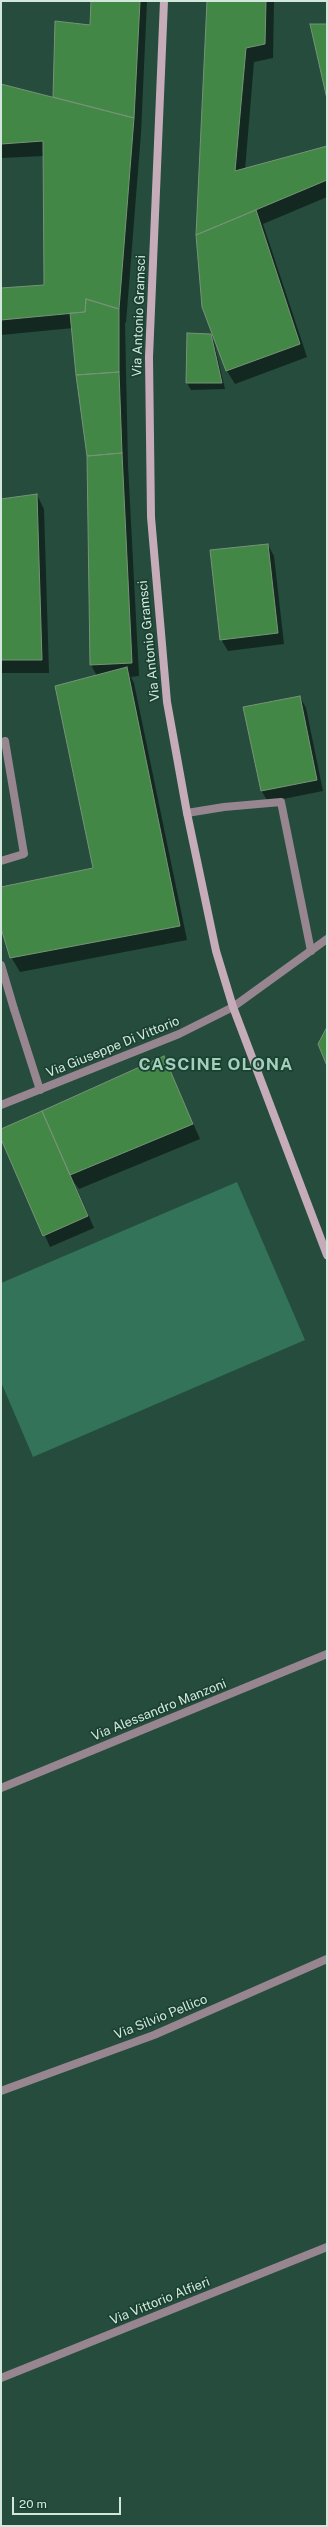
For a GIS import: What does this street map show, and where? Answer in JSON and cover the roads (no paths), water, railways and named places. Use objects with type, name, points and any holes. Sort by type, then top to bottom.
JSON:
[{"type":"main road","name":"Via Antonio Gramsci","points":[[164,1],[149,357],[151,517],[167,702],[187,813],[216,950],[233,1007],[327,1255]]},
{"type":"street","points":[[1,861],[24,854],[5,741]]},
{"type":"street","points":[[187,813],[224,807],[281,802],[311,951]]},
{"type":"street","name":"Via Giuseppe Di Vittorio","points":[[1,1105],[179,1034],[233,1007],[327,939]]},
{"type":"street","points":[[1,965],[40,1090]]},
{"type":"street","name":"Via Alessandro Manzoni","points":[[1,1788],[327,1654]]},
{"type":"street","name":"Via Silvio Pellico","points":[[1,2091],[154,2035],[327,1959]]},
{"type":"street","name":"Via Vittorio Alfieri","points":[[1,2378],[327,2247]]},
{"type":"district","name":"CASCINE OLONA","points":[[216,1065]]}]
